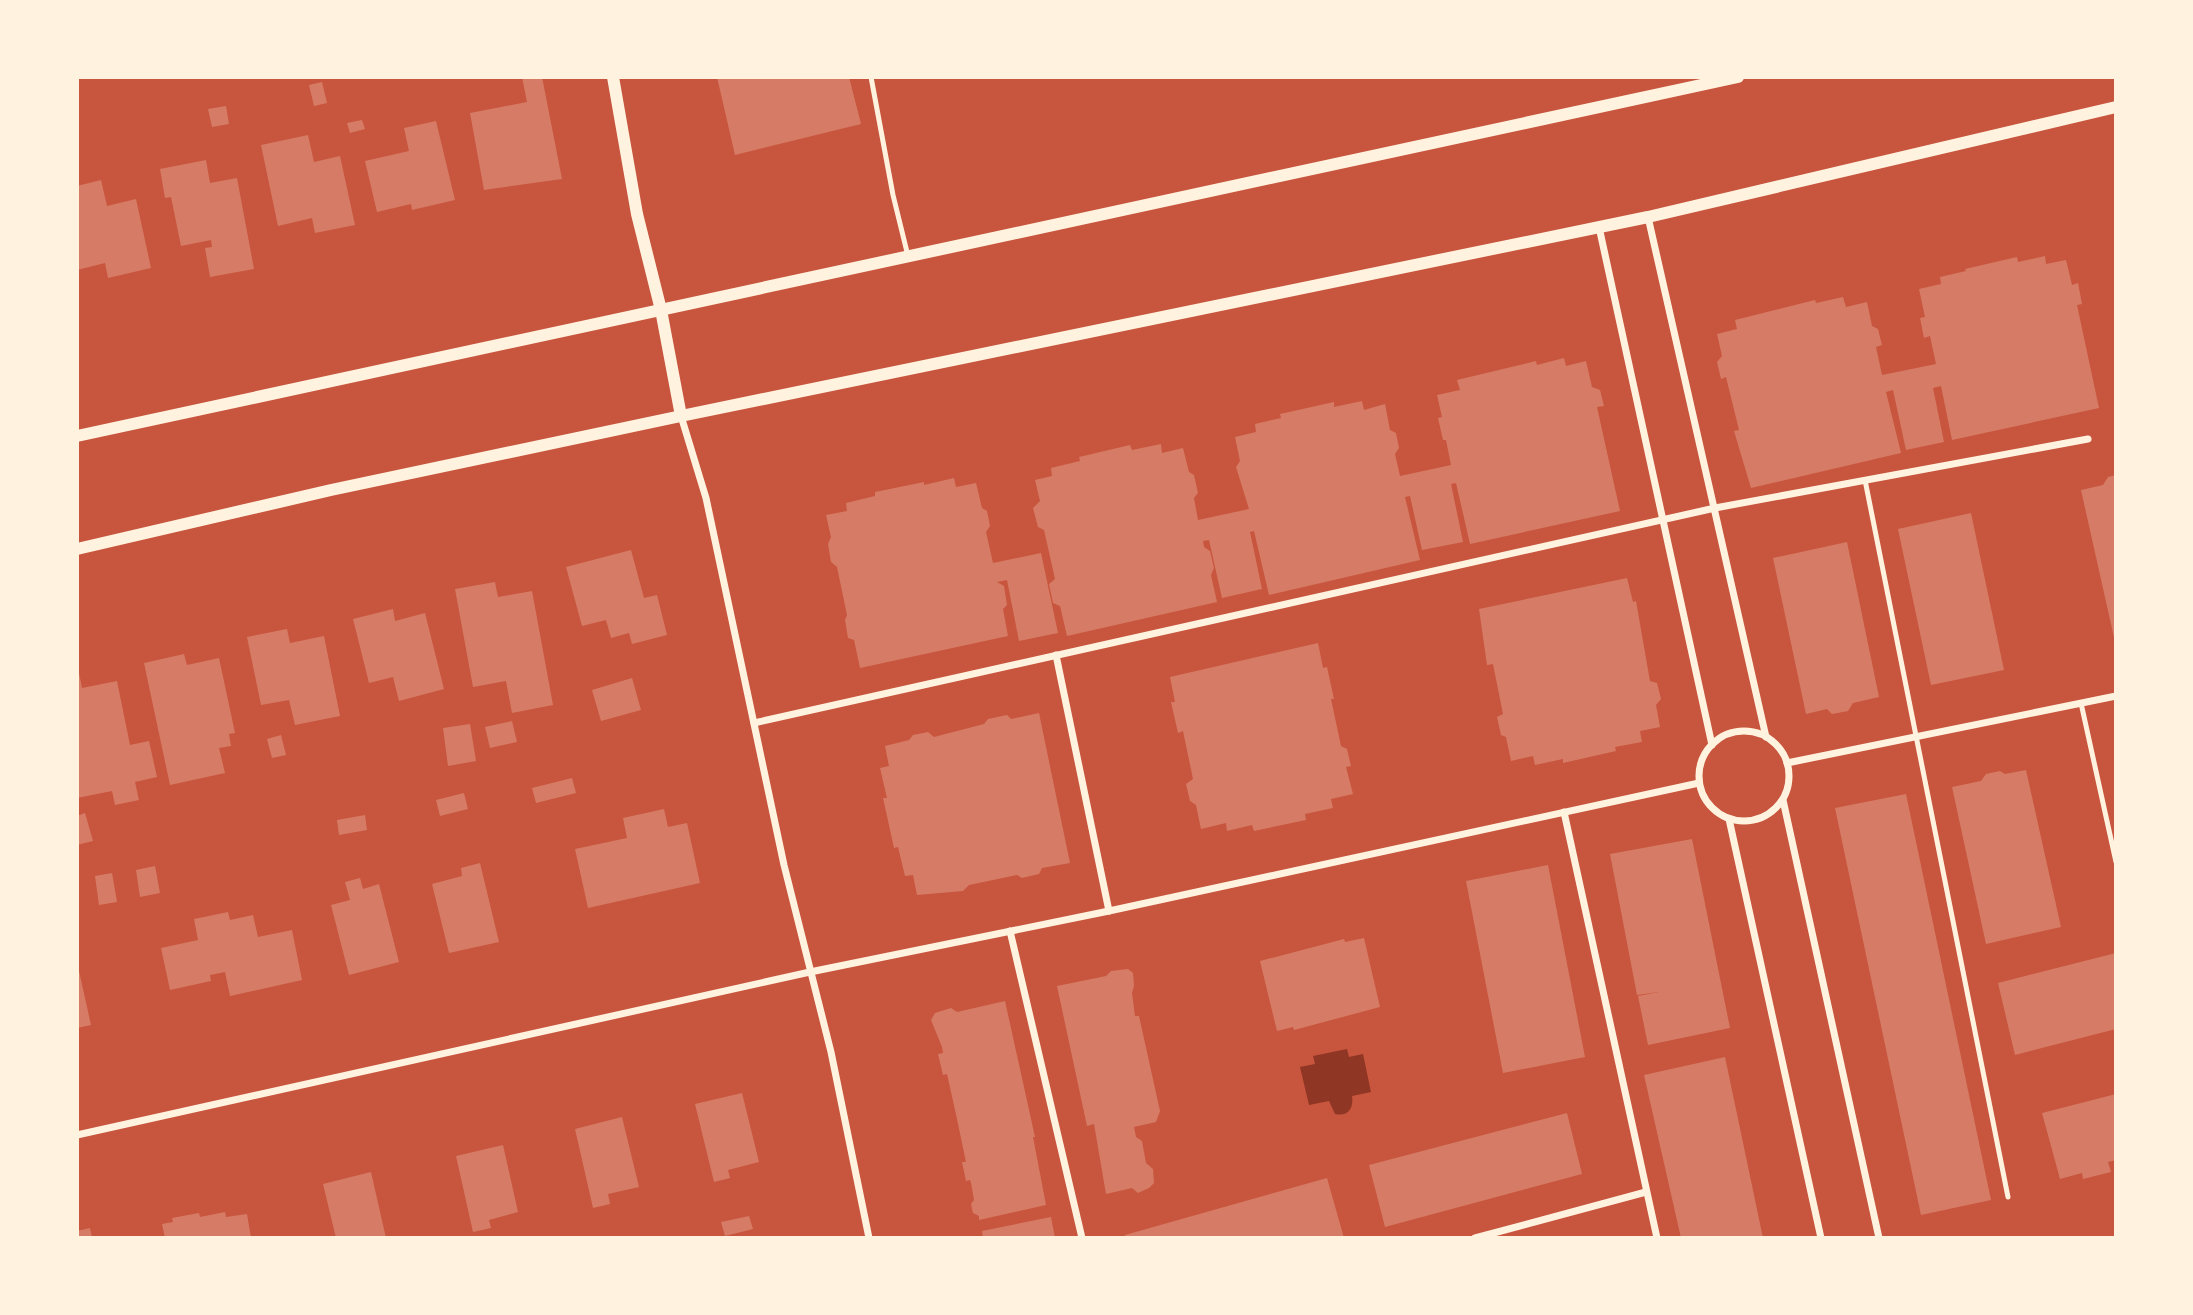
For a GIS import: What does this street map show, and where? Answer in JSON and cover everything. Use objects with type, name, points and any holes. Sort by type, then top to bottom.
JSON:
[{"type":"street","points":[[613,77],[637,214],[681,416],[706,498],[783,865],[831,1052],[869,1238]]},
{"type":"street","points":[[77,436],[1738,77]]},
{"type":"street","points":[[77,550],[345,487],[1648,217],[2116,107]]},
{"type":"street","points":[[1648,217],[1766,737]]},
{"type":"street","points":[[1599,227],[1712,745]]},
{"type":"street","points":[[754,723],[1715,508],[2088,439]]},
{"type":"street","points":[[1056,655],[1109,911]]},
{"type":"street","points":[[1787,763],[2116,696]]},
{"type":"street","points":[[1783,800],[1759,819],[1744,821],[1729,819],[1709,805],[1699,783],[1700,769],[1712,745],[1724,736],[1752,732],[1776,744],[1787,763],[1789,776],[1783,800],[1879,1238]]},
{"type":"street","points":[[77,1135],[810,972],[1109,911],[1699,783]]},
{"type":"street","points":[[1564,812],[1657,1238]]},
{"type":"street","points":[[1729,819],[1821,1238]]},
{"type":"street","points":[[1010,931],[1082,1238]]},
{"type":"street","points":[[1475,1238],[1646,1192]]},
{"type":"lane","points":[[871,77],[893,195],[908,256]]},
{"type":"lane","points":[[1865,480],[2008,1197]]},
{"type":"lane","points":[[2081,703],[2116,862]]},
{"type":"shaded area","points":[[1347,1049],[1349,1057],[1363,1054],[1371,1092],[1352,1096],[1351,1108],[1343,1114],[1335,1114],[1329,1101],[1309,1105],[1300,1067],[1315,1064],[1313,1056]]},
{"type":"building","points":[[522,77],[542,77],[562,179],[484,190],[470,113],[527,102]]},
{"type":"building","points":[[717,77],[849,77],[861,124],[735,155]]},
{"type":"building","points":[[322,82],[327,103],[314,106],[309,85]]},
{"type":"building","points":[[226,106],[229,124],[212,127],[208,109]]},
{"type":"building","points":[[362,120],[365,129],[350,133],[347,123]]},
{"type":"building","points":[[436,121],[455,200],[412,210],[411,204],[377,212],[365,161],[409,151],[404,128]]},
{"type":"building","points":[[308,135],[314,162],[340,156],[355,225],[315,233],[312,218],[278,226],[261,145]]},
{"type":"building","points":[[206,160],[210,183],[237,178],[254,269],[210,277],[205,248],[212,247],[211,240],[181,246],[171,197],[165,198],[160,169]]},
{"type":"building","points":[[101,180],[107,206],[136,199],[151,268],[108,278],[105,263],[77,270],[77,186]]},
{"type":"building","points":[[2045,256],[2046,264],[2066,260],[2072,285],[2078,283],[2082,304],[2077,305],[2099,408],[1952,440],[1941,386],[1933,388],[1944,442],[1906,450],[1893,390],[1886,392],[1901,453],[1751,488],[1734,431],[1739,430],[1726,377],[1721,379],[1717,362],[1722,356],[1717,334],[1737,329],[1735,320],[1815,300],[1816,303],[1843,297],[1846,307],[1867,302],[1872,326],[1878,329],[1882,345],[1876,347],[1882,375],[1936,364],[1930,336],[1924,338],[1920,318],[1925,317],[1919,289],[1941,284],[1940,277],[1966,271],[1965,269],[2017,257],[2018,262]]},
{"type":"building","points":[[1564,358],[1566,366],[1586,361],[1592,387],[1600,390],[1604,406],[1597,407],[1620,511],[1470,544],[1456,483],[1451,484],[1463,542],[1422,550],[1410,496],[1405,497],[1420,560],[1269,595],[1254,531],[1250,532],[1262,589],[1222,598],[1209,540],[1203,541],[1204,547],[1210,551],[1214,568],[1211,575],[1217,602],[1067,636],[1060,606],[1053,603],[1049,584],[1055,579],[1044,530],[1038,527],[1033,508],[1040,501],[1035,480],[1052,476],[1051,468],[1080,461],[1079,457],[1130,445],[1132,450],[1161,444],[1162,453],[1183,448],[1198,493],[1194,498],[1198,520],[1249,509],[1236,467],[1240,461],[1235,437],[1256,432],[1255,424],[1281,418],[1280,414],[1334,402],[1334,407],[1362,401],[1364,410],[1385,404],[1390,430],[1396,433],[1399,448],[1395,454],[1400,476],[1451,465],[1438,418],[1442,417],[1437,395],[1460,390],[1457,380],[1536,361],[1537,365]]},
{"type":"building","points":[[2116,475],[2115,642],[2081,490],[2103,485],[2108,477]]},
{"type":"building","points":[[954,478],[956,487],[976,483],[982,508],[987,511],[990,526],[986,532],[993,563],[1041,553],[1058,633],[1019,641],[1007,580],[997,582],[1004,586],[1007,605],[1003,609],[1008,636],[860,668],[854,640],[848,638],[845,620],[847,615],[837,567],[831,562],[828,544],[831,537],[826,515],[847,511],[846,503],[875,496],[875,492]]},
{"type":"building","points":[[1971,513],[2004,670],[1931,685],[1898,529]]},
{"type":"building","points":[[1847,542],[1879,697],[1853,703],[1848,711],[1832,714],[1827,709],[1806,714],[1773,558]]},
{"type":"building","points":[[631,550],[644,598],[657,595],[667,635],[632,644],[629,633],[611,638],[606,620],[582,626],[566,567]]},
{"type":"building","points":[[1627,578],[1633,602],[1636,601],[1650,681],[1657,683],[1661,699],[1656,705],[1660,727],[1640,731],[1642,742],[1615,747],[1616,751],[1563,763],[1563,759],[1535,765],[1533,756],[1511,761],[1506,737],[1501,735],[1497,717],[1503,714],[1493,664],[1487,665],[1479,609]]},
{"type":"building","points":[[495,582],[498,597],[532,591],[553,705],[512,713],[506,681],[473,687],[455,589]]},
{"type":"building","points":[[393,609],[395,621],[425,613],[444,689],[399,701],[393,677],[369,683],[353,619]]},
{"type":"building","points":[[287,629],[290,643],[324,636],[340,716],[295,725],[289,700],[261,705],[247,637]]},
{"type":"building","points":[[1318,643],[1323,668],[1327,667],[1341,746],[1347,749],[1351,766],[1346,767],[1353,794],[1331,799],[1333,808],[1305,814],[1306,820],[1254,831],[1252,825],[1227,831],[1226,823],[1201,829],[1196,805],[1190,801],[1186,784],[1193,779],[1183,731],[1178,733],[1171,702],[1175,702],[1170,677]]},
{"type":"building","points":[[184,654],[187,665],[219,658],[235,733],[229,734],[231,746],[219,748],[225,773],[170,785],[144,663]]},
{"type":"building","points":[[79,673],[82,688],[117,681],[130,745],[149,741],[157,777],[135,782],[139,800],[115,805],[112,791],[77,798]]},
{"type":"building","points":[[632,678],[641,710],[601,721],[592,690]]},
{"type":"building","points":[[1039,713],[1070,863],[1042,868],[1039,874],[1022,878],[1017,875],[969,885],[963,891],[917,895],[913,875],[905,876],[898,847],[894,848],[883,798],[887,798],[880,768],[889,766],[885,746],[909,740],[913,735],[928,732],[934,737],[984,724],[988,719],[1007,715],[1011,719]]},
{"type":"building","points":[[512,721],[517,742],[490,748],[485,727]]},
{"type":"building","points":[[470,724],[476,761],[448,766],[443,728]]},
{"type":"building","points":[[281,735],[286,755],[272,758],[267,739]]},
{"type":"building","points":[[2026,770],[2061,927],[1986,944],[1952,787],[1981,781],[1986,774]]},
{"type":"building","points":[[572,778],[576,793],[536,803],[532,788]]},
{"type":"building","points":[[464,793],[468,809],[440,816],[436,800]]},
{"type":"building","points":[[1906,794],[1991,1200],[1921,1215],[1835,808]]},
{"type":"building","points":[[664,809],[668,827],[687,823],[700,883],[588,908],[575,849],[627,838],[623,818]]},
{"type":"building","points":[[85,813],[93,841],[77,845],[77,816]]},
{"type":"building","points":[[365,815],[367,830],[339,835],[337,820]]},
{"type":"building","points":[[1692,839],[1730,1028],[1648,1045],[1638,996],[1659,992],[1637,995],[1610,854]]},
{"type":"building","points":[[480,863],[499,942],[449,953],[432,884],[462,876],[461,868]]},
{"type":"building","points":[[1548,865],[1585,1057],[1503,1073],[1466,881]]},
{"type":"building","points":[[155,866],[160,893],[140,897],[136,870]]},
{"type":"building","points":[[112,873],[117,902],[99,905],[95,876]]},
{"type":"building","points":[[360,878],[363,889],[379,884],[399,962],[349,975],[331,905],[350,900],[345,882]]},
{"type":"building","points":[[228,912],[230,920],[253,915],[258,937],[292,930],[302,980],[230,996],[225,972],[210,975],[211,981],[170,990],[161,948],[198,940],[194,919]]},
{"type":"building","points":[[1364,938],[1380,1007],[1294,1030],[1293,1027],[1277,1031],[1260,961],[1344,939],[1345,942]]},
{"type":"building","points":[[2116,953],[2116,1029],[2015,1055],[1998,983]]},
{"type":"building","points":[[77,962],[91,1025],[77,1028]]},
{"type":"building","points":[[1128,969],[1133,973],[1135,1016],[1139,1016],[1160,1111],[1156,1122],[1134,1127],[1136,1137],[1142,1141],[1146,1163],[1153,1169],[1154,1183],[1138,1193],[1132,1188],[1106,1194],[1094,1124],[1087,1126],[1057,986]]},
{"type":"building","points":[[1005,1001],[1035,1137],[1046,1205],[979,1220],[979,1216],[973,1213],[971,1204],[974,1200],[971,1183],[970,1180],[966,1181],[962,1162],[966,1162],[957,1119],[947,1074],[943,1075],[938,1054],[943,1053],[942,1047],[931,1020],[935,1013],[951,1008],[957,1012]]},
{"type":"building","points":[[1725,1057],[1763,1238],[1681,1238],[1644,1075]]},
{"type":"building","points":[[742,1093],[759,1162],[728,1170],[730,1178],[714,1182],[695,1104]]},
{"type":"building","points":[[2116,1094],[2116,1160],[2108,1162],[2111,1172],[2083,1179],[2082,1173],[2060,1179],[2042,1113]]},
{"type":"building","points":[[1567,1113],[1582,1174],[1385,1227],[1369,1165]]},
{"type":"building","points":[[622,1117],[639,1187],[608,1194],[610,1204],[593,1208],[575,1129]]},
{"type":"building","points":[[503,1145],[518,1212],[489,1220],[491,1228],[473,1232],[456,1156]]},
{"type":"building","points":[[371,1172],[386,1238],[336,1238],[323,1184]]},
{"type":"building","points":[[1327,1178],[1344,1238],[1125,1238],[1125,1235]]},
{"type":"building","points":[[225,1212],[226,1217],[247,1214],[251,1238],[165,1238],[162,1224],[173,1222],[172,1218],[199,1213],[200,1217]]},
{"type":"building","points":[[749,1216],[753,1229],[725,1236],[721,1222]]},
{"type":"building","points":[[1051,1217],[1055,1238],[983,1238],[982,1231]]},
{"type":"building","points":[[90,1228],[92,1238],[77,1238],[77,1231]]}]
